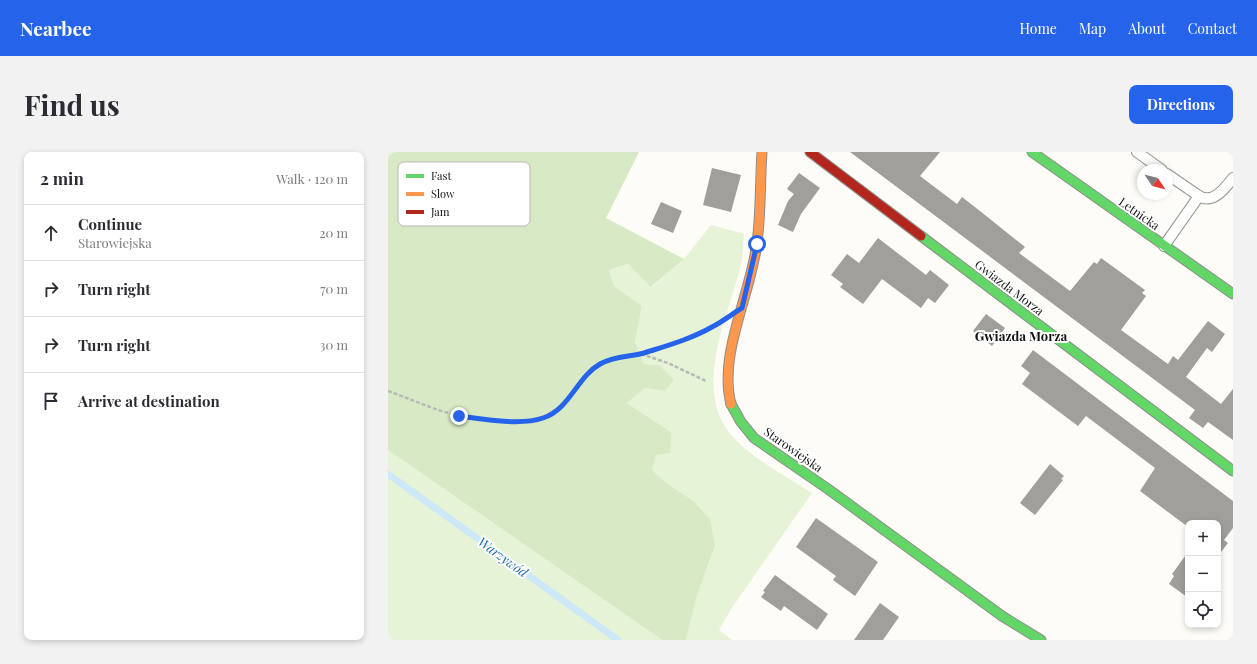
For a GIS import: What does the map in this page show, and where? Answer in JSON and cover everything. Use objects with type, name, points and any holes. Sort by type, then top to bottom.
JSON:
[{"type":"street","name":"Starowiejska","points":[[762,152],[757,244],[728,364],[728,392],[731,404],[741,422],[754,438],[828,489],[1002,616],[1041,640]]},
{"type":"street","name":"Gwiazda Morza","points":[[810,152],[1233,471]]},
{"type":"street","name":"Letnicka","points":[[1032,152],[1233,294]]},
{"type":"lane","points":[[1137,152],[1154,164]]},
{"type":"lane","points":[[1173,178],[1199,196],[1207,199],[1213,198],[1233,178]]},
{"type":"lane","points":[[1164,246],[1199,196]]},
{"type":"path","points":[[388,391],[459,416],[490,420],[527,421],[544,418],[559,409],[584,378],[599,364],[618,357],[641,354],[671,344],[717,324]]},
{"type":"path","points":[[641,354],[668,362],[728,392]]},
{"type":"green space","points":[[388,152],[639,152],[606,218],[684,259],[651,287],[628,264],[609,270],[614,286],[642,306],[635,342],[644,364],[659,365],[674,380],[665,391],[645,388],[627,403],[671,432],[670,453],[656,455],[652,470],[665,482],[692,500],[710,519],[715,545],[697,595],[686,640],[662,640],[388,450]]},
{"type":"green space","points":[[711,225],[744,234],[741,264],[716,354],[714,377],[715,399],[722,420],[735,439],[743,447],[772,468],[812,493],[731,609],[719,630],[732,640],[686,640],[697,595],[692,500],[665,482],[652,470],[656,455],[671,432],[627,403],[645,388],[665,391],[659,365],[644,364],[635,342],[642,306],[614,286],[609,270],[628,264],[652,287],[684,259]]},
{"type":"green space","points":[[388,450],[662,640],[388,640]]},
{"type":"building","points":[[850,152],[940,152],[920,176],[957,204],[962,197],[1025,247],[1019,253],[1070,291],[1094,262],[1097,264],[1101,258],[1145,290],[1142,293],[1146,296],[1121,330],[1168,364],[1173,356],[1178,360],[1208,321],[1225,334],[1212,352],[1207,348],[1186,377],[1221,404],[1233,389],[1233,440],[1208,422],[1203,428],[1189,418],[1195,410]]},
{"type":"building","points":[[712,168],[741,175],[731,212],[703,205]]},
{"type":"building","points":[[799,173],[820,188],[801,214],[793,232],[778,225],[788,201],[794,194],[787,189]]},
{"type":"building","points":[[661,202],[682,211],[673,233],[651,224]]},
{"type":"building","points":[[878,238],[926,275],[930,270],[949,285],[935,303],[928,298],[921,308],[882,279],[863,304],[840,287],[843,284],[831,275],[847,254],[859,263]]},
{"type":"building","points":[[986,314],[1005,328],[992,346],[973,331]]},
{"type":"building","points":[[1033,350],[1233,501],[1233,528],[1224,540],[1228,543],[1221,552],[1221,520],[1185,520],[1185,525],[1140,491],[1155,468],[1086,416],[1078,426],[1022,384],[1030,373],[1021,366]]},
{"type":"building","points":[[1050,464],[1064,476],[1061,479],[1063,480],[1035,515],[1020,503]]},
{"type":"building","points":[[816,518],[878,562],[855,596],[833,580],[836,576],[796,547]]},
{"type":"building","points":[[1185,556],[1185,596],[1169,584],[1174,576],[1172,574]]},
{"type":"building","points":[[775,575],[828,614],[817,630],[784,606],[781,611],[761,597],[765,592],[763,591]]},
{"type":"building","points":[[880,603],[899,617],[883,640],[854,640]]},
{"type":"waterway","name":"Warzywód","points":[[388,474],[618,640]]},
{"type":"traffic: fast","points":[[1032,152],[1233,294]]},
{"type":"traffic: fast","points":[[921,236],[1233,471]]},
{"type":"traffic: fast","points":[[731,404],[741,422],[754,438],[828,489],[1002,616],[1041,640]]},
{"type":"traffic: slow","points":[[731,404],[728,385],[729,365],[737,324],[754,263],[759,220],[762,152]]},
{"type":"traffic: jam","points":[[810,152],[921,236]]},
{"type":"district","name":"Gwiazda Morza","points":[[1021,336]]},
{"type":"route","points":[[459,416],[490,420],[527,421],[544,418],[559,409],[584,378],[599,364],[618,357],[641,354],[711,328],[742,308],[757,244]]}]
